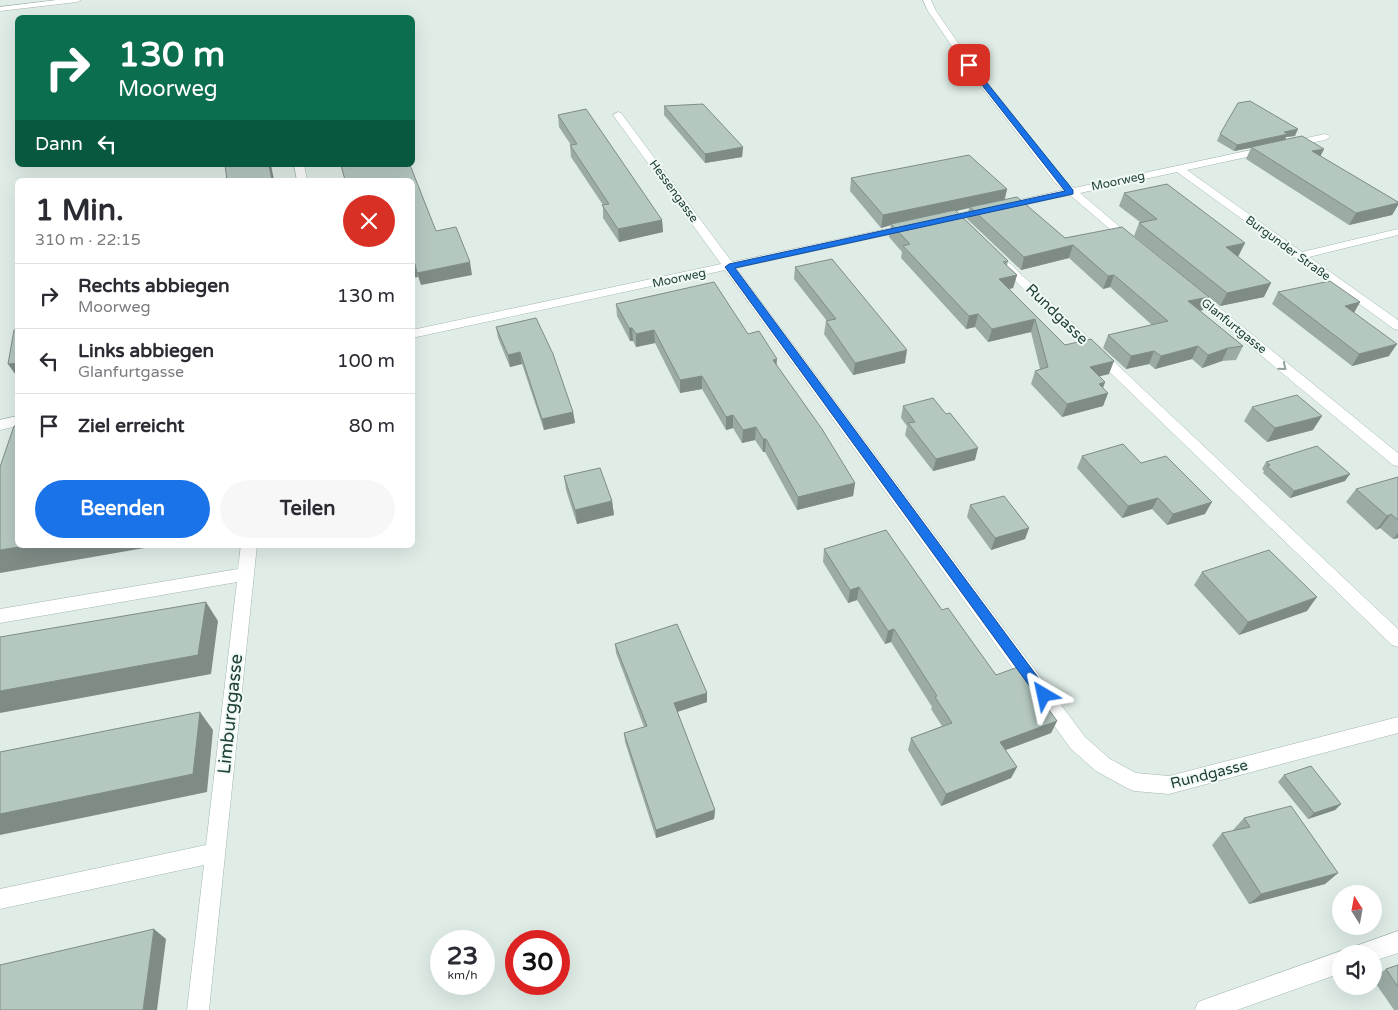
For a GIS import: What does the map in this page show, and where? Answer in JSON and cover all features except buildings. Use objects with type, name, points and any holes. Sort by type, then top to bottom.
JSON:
[{"type":"street","points":[[0,9],[76,0]]},
{"type":"street","points":[[927,0],[932,11],[969,65],[1070,192],[1138,248]]},
{"type":"street","name":"Hessengasse","points":[[618,115],[729,267]]},
{"type":"street","name":"Moorweg","points":[[415,333],[1326,137]]},
{"type":"street","name":"Burgunder Straße","points":[[1178,168],[1398,326]]},
{"type":"street","points":[[955,217],[969,230]]},
{"type":"street","points":[[1299,256],[1398,232]]},
{"type":"street","name":"Rundgasse","points":[[991,251],[1398,640]]},
{"type":"street","name":"Rundgasse","points":[[729,267],[1078,743],[1103,765],[1134,782],[1169,785],[1398,725]]},
{"type":"street","name":"Glanfurtgasse","points":[[1184,286],[1398,461]]},
{"type":"street","points":[[0,425],[15,422]]},
{"type":"street","name":"Limburggasse","points":[[198,1010],[249,548]]},
{"type":"street","points":[[0,616],[246,574]]},
{"type":"street","points":[[0,899],[214,853]]},
{"type":"street","points":[[1382,948],[1398,942]]},
{"type":"street","points":[[1206,1010],[1332,965]]},
{"type":"route","points":[[969,65],[1060,182],[1070,192],[729,267],[1044,695]]}]
